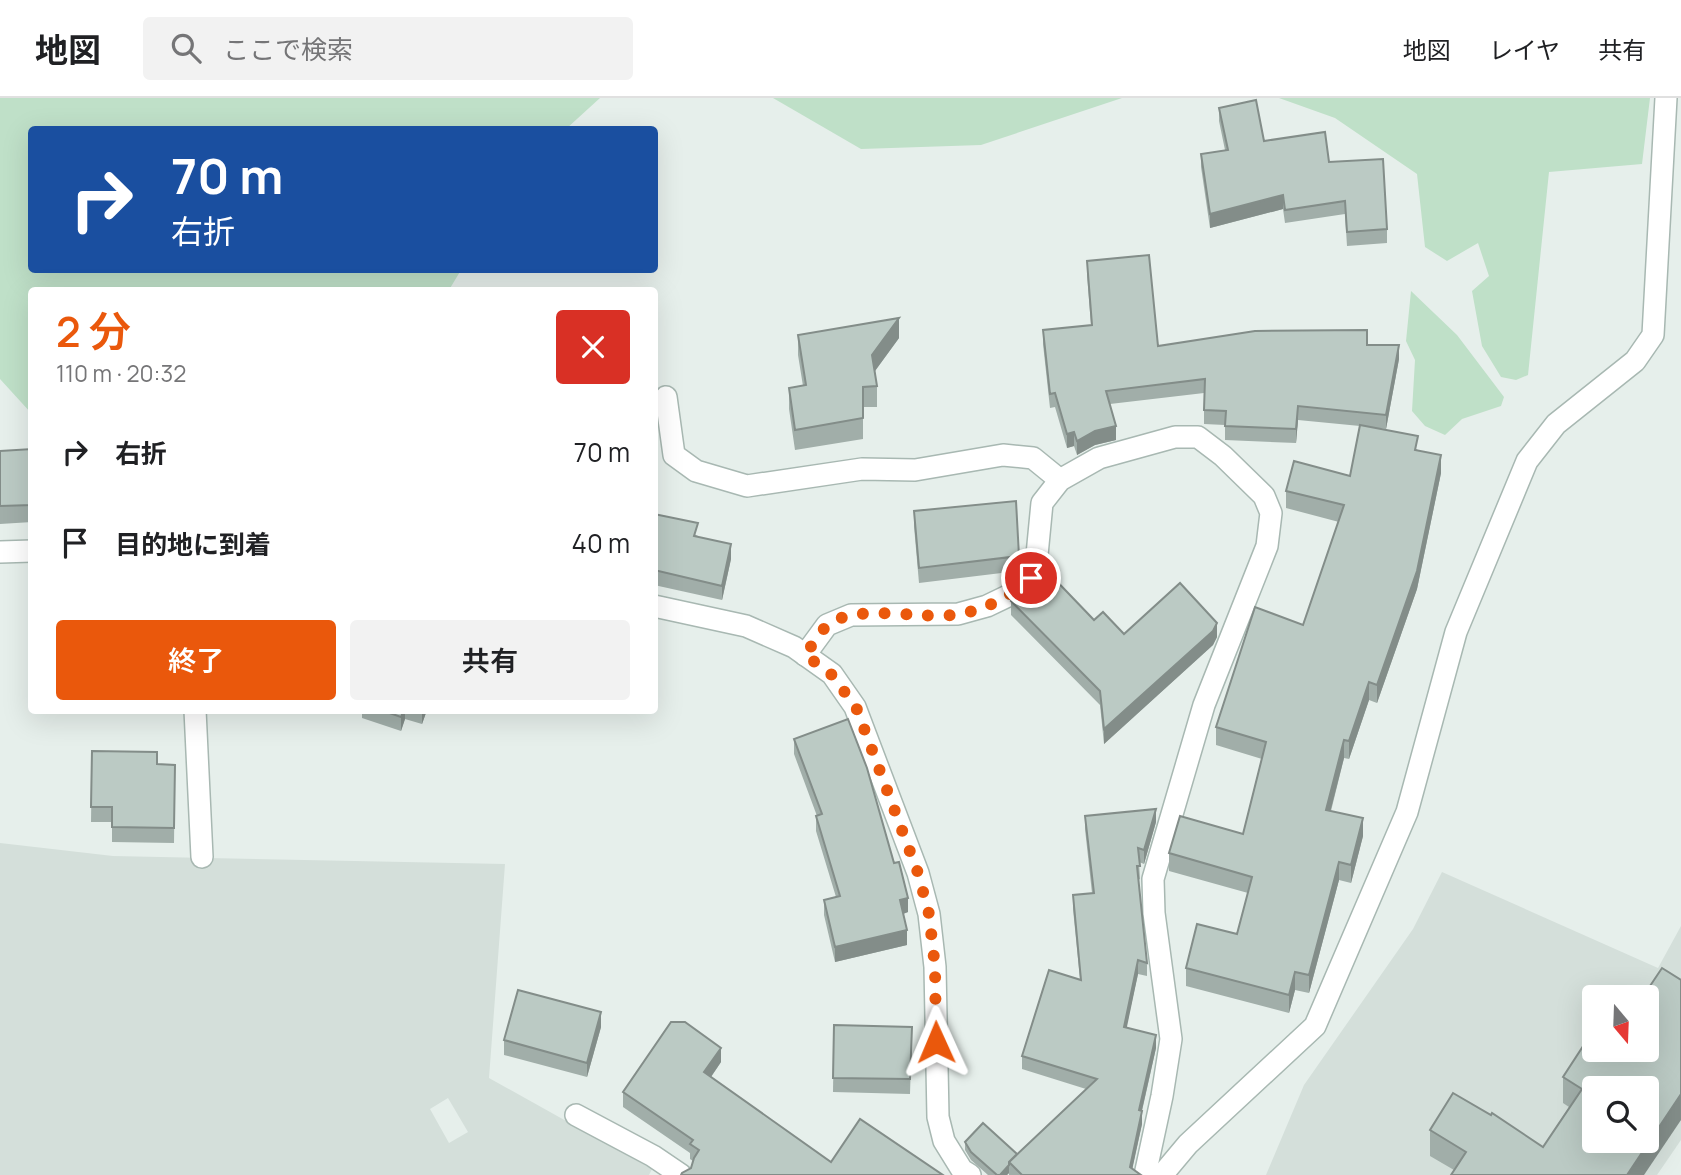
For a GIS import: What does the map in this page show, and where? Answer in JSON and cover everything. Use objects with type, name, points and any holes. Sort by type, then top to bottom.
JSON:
[{"type":"street","points":[[1162,1175],[1188,1144],[1314,1026],[1407,813],[1456,632],[1527,461],[1556,424],[1635,361],[1653,335],[1666,98]]},
{"type":"street","points":[[666,397],[674,455],[696,471],[747,486],[862,469],[915,470],[1003,455],[1033,458],[1060,480]]},
{"type":"street","points":[[805,655],[827,625],[851,615],[958,614],[988,606],[1014,593],[1031,578],[1037,555],[1042,503],[1060,480],[1099,458],[1175,437],[1198,437],[1223,456],[1264,496],[1271,513],[1267,546],[1204,705],[1153,879],[1154,913],[1171,1038],[1145,1175]]},
{"type":"street","points":[[0,552],[28,551]]},
{"type":"street","points":[[658,607],[746,626],[794,647],[831,674],[856,707],[918,873],[929,914],[935,967],[938,1117],[944,1141],[962,1170],[970,1175]]},
{"type":"street","points":[[195,714],[202,858]]},
{"type":"street","points":[[576,1115],[653,1156],[681,1175]]},
{"type":"shaded area","points":[[0,843],[113,856],[505,864],[489,1078],[652,1169],[649,1175],[0,1175]],"holes":[[[448,1098],[468,1132],[449,1143],[430,1109]]]},
{"type":"shaded area","points":[[1442,872],[1658,968],[1681,926],[1681,1140],[1657,1175],[1266,1175],[1304,1085],[1413,929]]},
{"type":"green space","points":[[0,98],[600,98],[569,126],[28,126],[28,273],[459,273],[451,287],[28,287],[28,410],[0,379]]},
{"type":"green space","points":[[773,98],[1122,98],[981,145],[861,149]]},
{"type":"green space","points":[[1279,98],[1650,98],[1642,164],[1549,172],[1528,375],[1516,380],[1501,377],[1482,346],[1472,291],[1489,276],[1478,243],[1447,261],[1425,247],[1417,174],[1335,118]]},
{"type":"green space","points":[[1411,291],[1457,335],[1504,397],[1501,406],[1462,419],[1445,435],[1425,426],[1412,411],[1415,360],[1406,341]]},
{"type":"building","points":[[1256,100],[1264,141],[1325,132],[1329,162],[1383,159],[1387,229],[1347,232],[1345,201],[1285,210],[1283,195],[1210,214],[1201,154],[1228,150],[1219,108]]},
{"type":"building","points":[[1149,255],[1158,346],[1255,331],[1367,330],[1367,345],[1399,345],[1386,415],[1298,406],[1296,429],[1225,426],[1226,411],[1204,410],[1205,379],[1106,391],[1116,426],[1095,431],[1077,441],[1074,432],[1067,434],[1055,393],[1050,394],[1043,330],[1092,325],[1087,261]]},
{"type":"building","points":[[899,318],[872,355],[877,386],[863,387],[863,418],[795,430],[789,388],[806,385],[798,335]]},
{"type":"building","points":[[1360,425],[1418,436],[1415,450],[1441,455],[1417,571],[1377,685],[1369,682],[1349,741],[1344,740],[1326,810],[1363,818],[1351,865],[1339,862],[1309,975],[1295,972],[1289,995],[1186,968],[1197,924],[1237,934],[1252,877],[1169,853],[1180,816],[1243,834],[1266,742],[1216,727],[1255,607],[1303,625],[1344,505],[1286,491],[1294,461],[1350,476]]},
{"type":"building","points":[[28,449],[28,505],[0,506],[0,451]]},
{"type":"building","points":[[1016,501],[1019,556],[919,568],[914,511]]},
{"type":"building","points":[[658,515],[698,523],[694,536],[731,544],[722,586],[658,571]]},
{"type":"building","points":[[1045,569],[1094,620],[1103,612],[1124,634],[1180,583],[1217,623],[1213,631],[1104,729],[1100,691],[1011,601]]},
{"type":"building","points":[[848,719],[867,768],[894,863],[899,862],[908,898],[900,900],[907,930],[835,947],[824,900],[840,896],[816,816],[822,814],[794,739]]},
{"type":"building","points":[[92,751],[157,752],[157,764],[175,765],[174,828],[112,827],[112,807],[91,807]]},
{"type":"building","points":[[1156,809],[1144,850],[1138,848],[1140,866],[1137,866],[1147,963],[1138,960],[1124,1027],[1156,1035],[1139,1110],[1142,1111],[1130,1167],[1141,1175],[1022,1175],[1009,1162],[1097,1079],[1022,1056],[1049,970],[1081,980],[1073,895],[1094,893],[1085,816]]},
{"type":"building","points":[[1662,968],[1681,980],[1681,1094],[1659,1127],[1659,1076],[1582,1076],[1582,1089],[1563,1077],[1582,1048],[1582,1062],[1659,1062],[1659,985],[1651,985]]},
{"type":"building","points":[[518,990],[601,1012],[587,1063],[504,1040]]},
{"type":"building","points":[[671,1022],[685,1022],[721,1048],[704,1072],[831,1162],[860,1119],[943,1175],[681,1175],[691,1168],[699,1150],[690,1144],[693,1140],[623,1092]]},
{"type":"building","points":[[834,1025],[912,1027],[910,1079],[833,1078]]},
{"type":"building","points":[[1582,1089],[1582,1153],[1642,1153],[1627,1175],[1451,1175],[1466,1152],[1430,1130],[1453,1093],[1491,1115],[1492,1113],[1543,1147]]},
{"type":"building","points":[[983,1123],[1017,1154],[1000,1175],[971,1152],[965,1142]]},
{"type":"route","points":[[936,1042],[935,967],[929,914],[918,873],[856,707],[831,674],[805,655],[827,625],[851,615],[958,614],[988,606],[1014,593],[1031,578]]}]
